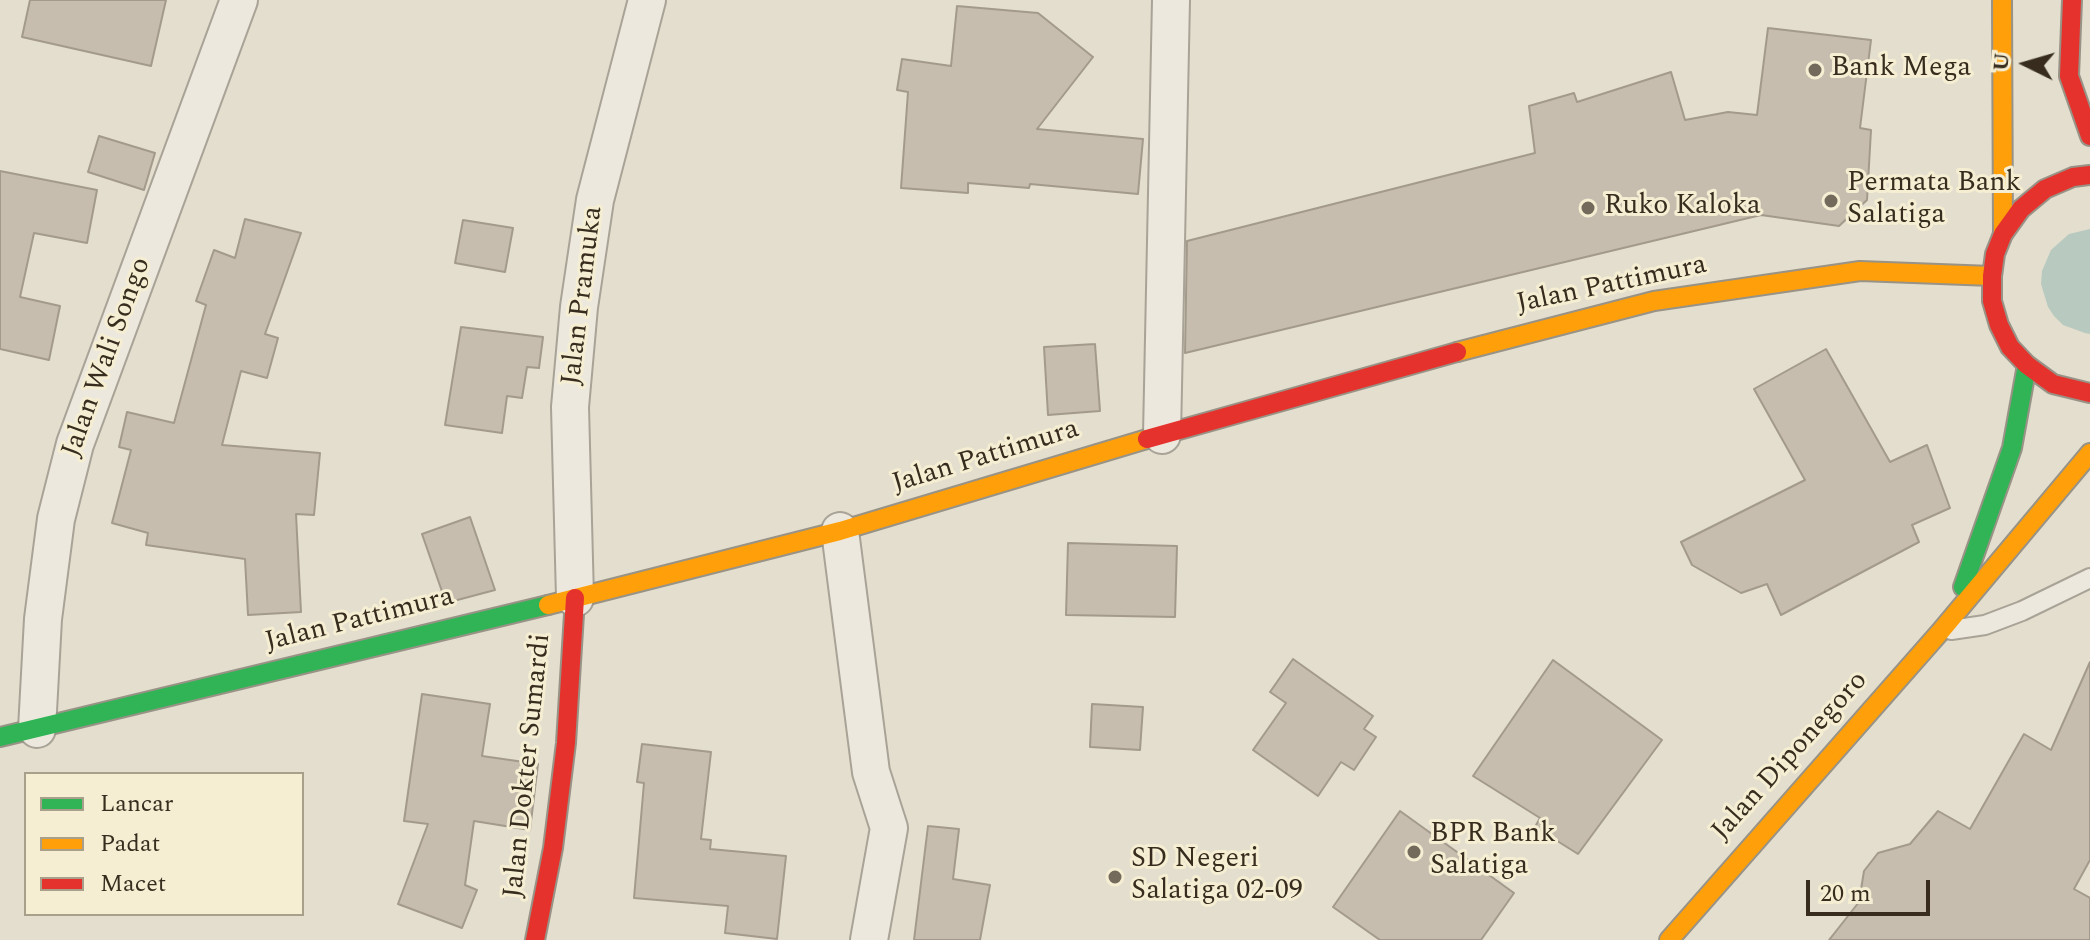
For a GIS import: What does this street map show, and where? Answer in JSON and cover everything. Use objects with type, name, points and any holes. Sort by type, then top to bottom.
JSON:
[{"type":"main road","points":[[2002,0],[2003,234]]},
{"type":"main road","points":[[2072,0],[2069,76],[2090,136]]},
{"type":"main road","points":[[2090,175],[2073,177],[2045,189],[2021,209],[2003,234],[1995,254],[1992,276],[1992,301],[2010,347],[2027,365],[2053,384],[2090,393]]},
{"type":"main road","name":"Jalan Pattimura","points":[[0,737],[840,531],[1162,435],[1504,339],[1654,301],[1860,271],[1992,276]]},
{"type":"main road","name":"Jalan Diponegoro","points":[[1955,612],[2012,448],[2027,365]]},
{"type":"main road","name":"Jalan Diponegoro","points":[[1669,940],[1940,632],[2090,453]]},
{"type":"main road","name":"Jalan Dokter Sumardi","points":[[535,940],[553,848],[566,743],[575,598]]},
{"type":"street","name":"Jalan Wali Songo","points":[[37,729],[43,619],[56,519],[75,444],[239,0]]},
{"type":"street","name":"Jalan Pramuka","points":[[575,598],[570,407],[579,307],[595,200],[647,0]]},
{"type":"street","points":[[1162,435],[1171,0]]},
{"type":"street","points":[[840,531],[871,772],[889,828],[869,940]]},
{"type":"lane","points":[[1940,632],[1985,625],[2090,578]]},
{"type":"shaded area","points":[[2090,229],[2090,334],[2063,325],[2054,316],[2041,284],[2042,271],[2051,250],[2069,234]]},
{"type":"building","points":[[30,0],[166,0],[151,66],[22,37]]},
{"type":"building","points":[[957,6],[1038,13],[1093,57],[1037,129],[1143,139],[1138,194],[1030,184],[1029,188],[968,183],[968,193],[901,188],[908,92],[897,90],[902,59],[951,66]]},
{"type":"building","name":"Ruko Kaloka","points":[[1768,28],[1871,40],[1860,128],[1871,130],[1867,200],[1839,226],[1761,215],[1185,353],[1187,241],[1535,153],[1529,106],[1574,93],[1577,102],[1671,72],[1685,120],[1728,112],[1757,115]]},
{"type":"building","points":[[99,136],[155,153],[144,190],[88,172]]},
{"type":"building","points":[[0,171],[97,190],[87,243],[34,233],[20,297],[60,306],[49,360],[0,349]]},
{"type":"building","points":[[245,219],[301,233],[265,334],[278,338],[267,378],[241,371],[222,445],[320,453],[314,515],[296,514],[301,612],[248,615],[245,559],[146,545],[148,533],[112,523],[131,450],[119,447],[127,412],[174,423],[206,305],[196,301],[214,250],[235,258]]},
{"type":"building","points":[[463,220],[513,228],[505,272],[455,263]]},
{"type":"building","points":[[461,327],[543,337],[539,368],[527,367],[522,398],[507,396],[502,433],[445,425]]},
{"type":"building","points":[[1095,344],[1100,411],[1048,415],[1044,347]]},
{"type":"building","points":[[1826,349],[1890,462],[1927,445],[1950,508],[1912,525],[1919,542],[1781,615],[1767,584],[1741,593],[1692,565],[1681,542],[1805,480],[1754,389]]},
{"type":"building","points":[[470,517],[495,590],[446,603],[422,534]]},
{"type":"building","points":[[1068,543],[1177,546],[1175,617],[1066,615]]},
{"type":"building","points":[[1293,659],[1373,716],[1364,729],[1376,737],[1354,770],[1341,762],[1318,796],[1253,750],[1286,703],[1270,692]]},
{"type":"building","points":[[1553,660],[1662,740],[1578,854],[1535,827],[1540,818],[1473,776]]},
{"type":"building","points":[[2090,662],[2090,860],[2074,889],[2090,898],[2090,940],[1829,940],[1859,902],[1864,871],[1878,853],[1910,844],[1938,811],[1970,829],[2024,734],[2051,750]]},
{"type":"building","points":[[422,694],[490,704],[482,756],[538,764],[530,830],[474,821],[465,885],[477,890],[462,928],[398,904],[428,824],[404,821]]},
{"type":"building","points":[[1092,704],[1143,707],[1140,750],[1090,747]]},
{"type":"building","points":[[642,744],[711,752],[701,839],[711,840],[710,849],[786,856],[777,939],[725,933],[728,906],[634,898],[644,783],[637,782]]},
{"type":"building","name":"BPR Bank Salatiga","points":[[1400,811],[1514,893],[1481,940],[1380,940],[1333,907]]},
{"type":"building","points":[[928,826],[959,829],[953,879],[990,885],[980,940],[914,940]]},
{"type":"traffic: fast","points":[[1963,587],[2012,448],[2027,365]]},
{"type":"traffic: fast","points":[[0,737],[548,605]]},
{"type":"traffic: slow","points":[[2002,0],[2003,234]]},
{"type":"traffic: slow","points":[[1457,352],[1654,301],[1860,271],[1992,276]]},
{"type":"traffic: slow","points":[[548,605],[840,531],[1147,439]]},
{"type":"traffic: slow","points":[[1669,940],[1940,632],[2090,453]]},
{"type":"traffic: jam","points":[[2072,0],[2069,76],[2090,136]]},
{"type":"traffic: jam","points":[[2090,175],[2073,177],[2045,189],[2021,209],[2003,234],[1995,254],[1992,276],[1992,301],[2010,347],[2027,365],[2053,384],[2090,393]]},
{"type":"traffic: jam","points":[[1147,439],[1457,352]]},
{"type":"traffic: jam","points":[[535,940],[553,848],[566,743],[575,598]]},
{"type":"place","name":"Bank Mega","points":[[1815,70]]},
{"type":"place","name":"Permata Bank Salatiga","points":[[1831,201]]},
{"type":"place","name":"Ruko Kaloka","points":[[1588,208]]},
{"type":"place","name":"BPR Bank Salatiga","points":[[1414,852]]},
{"type":"place","name":"SD Negeri Salatiga 02-09","points":[[1115,877]]}]
